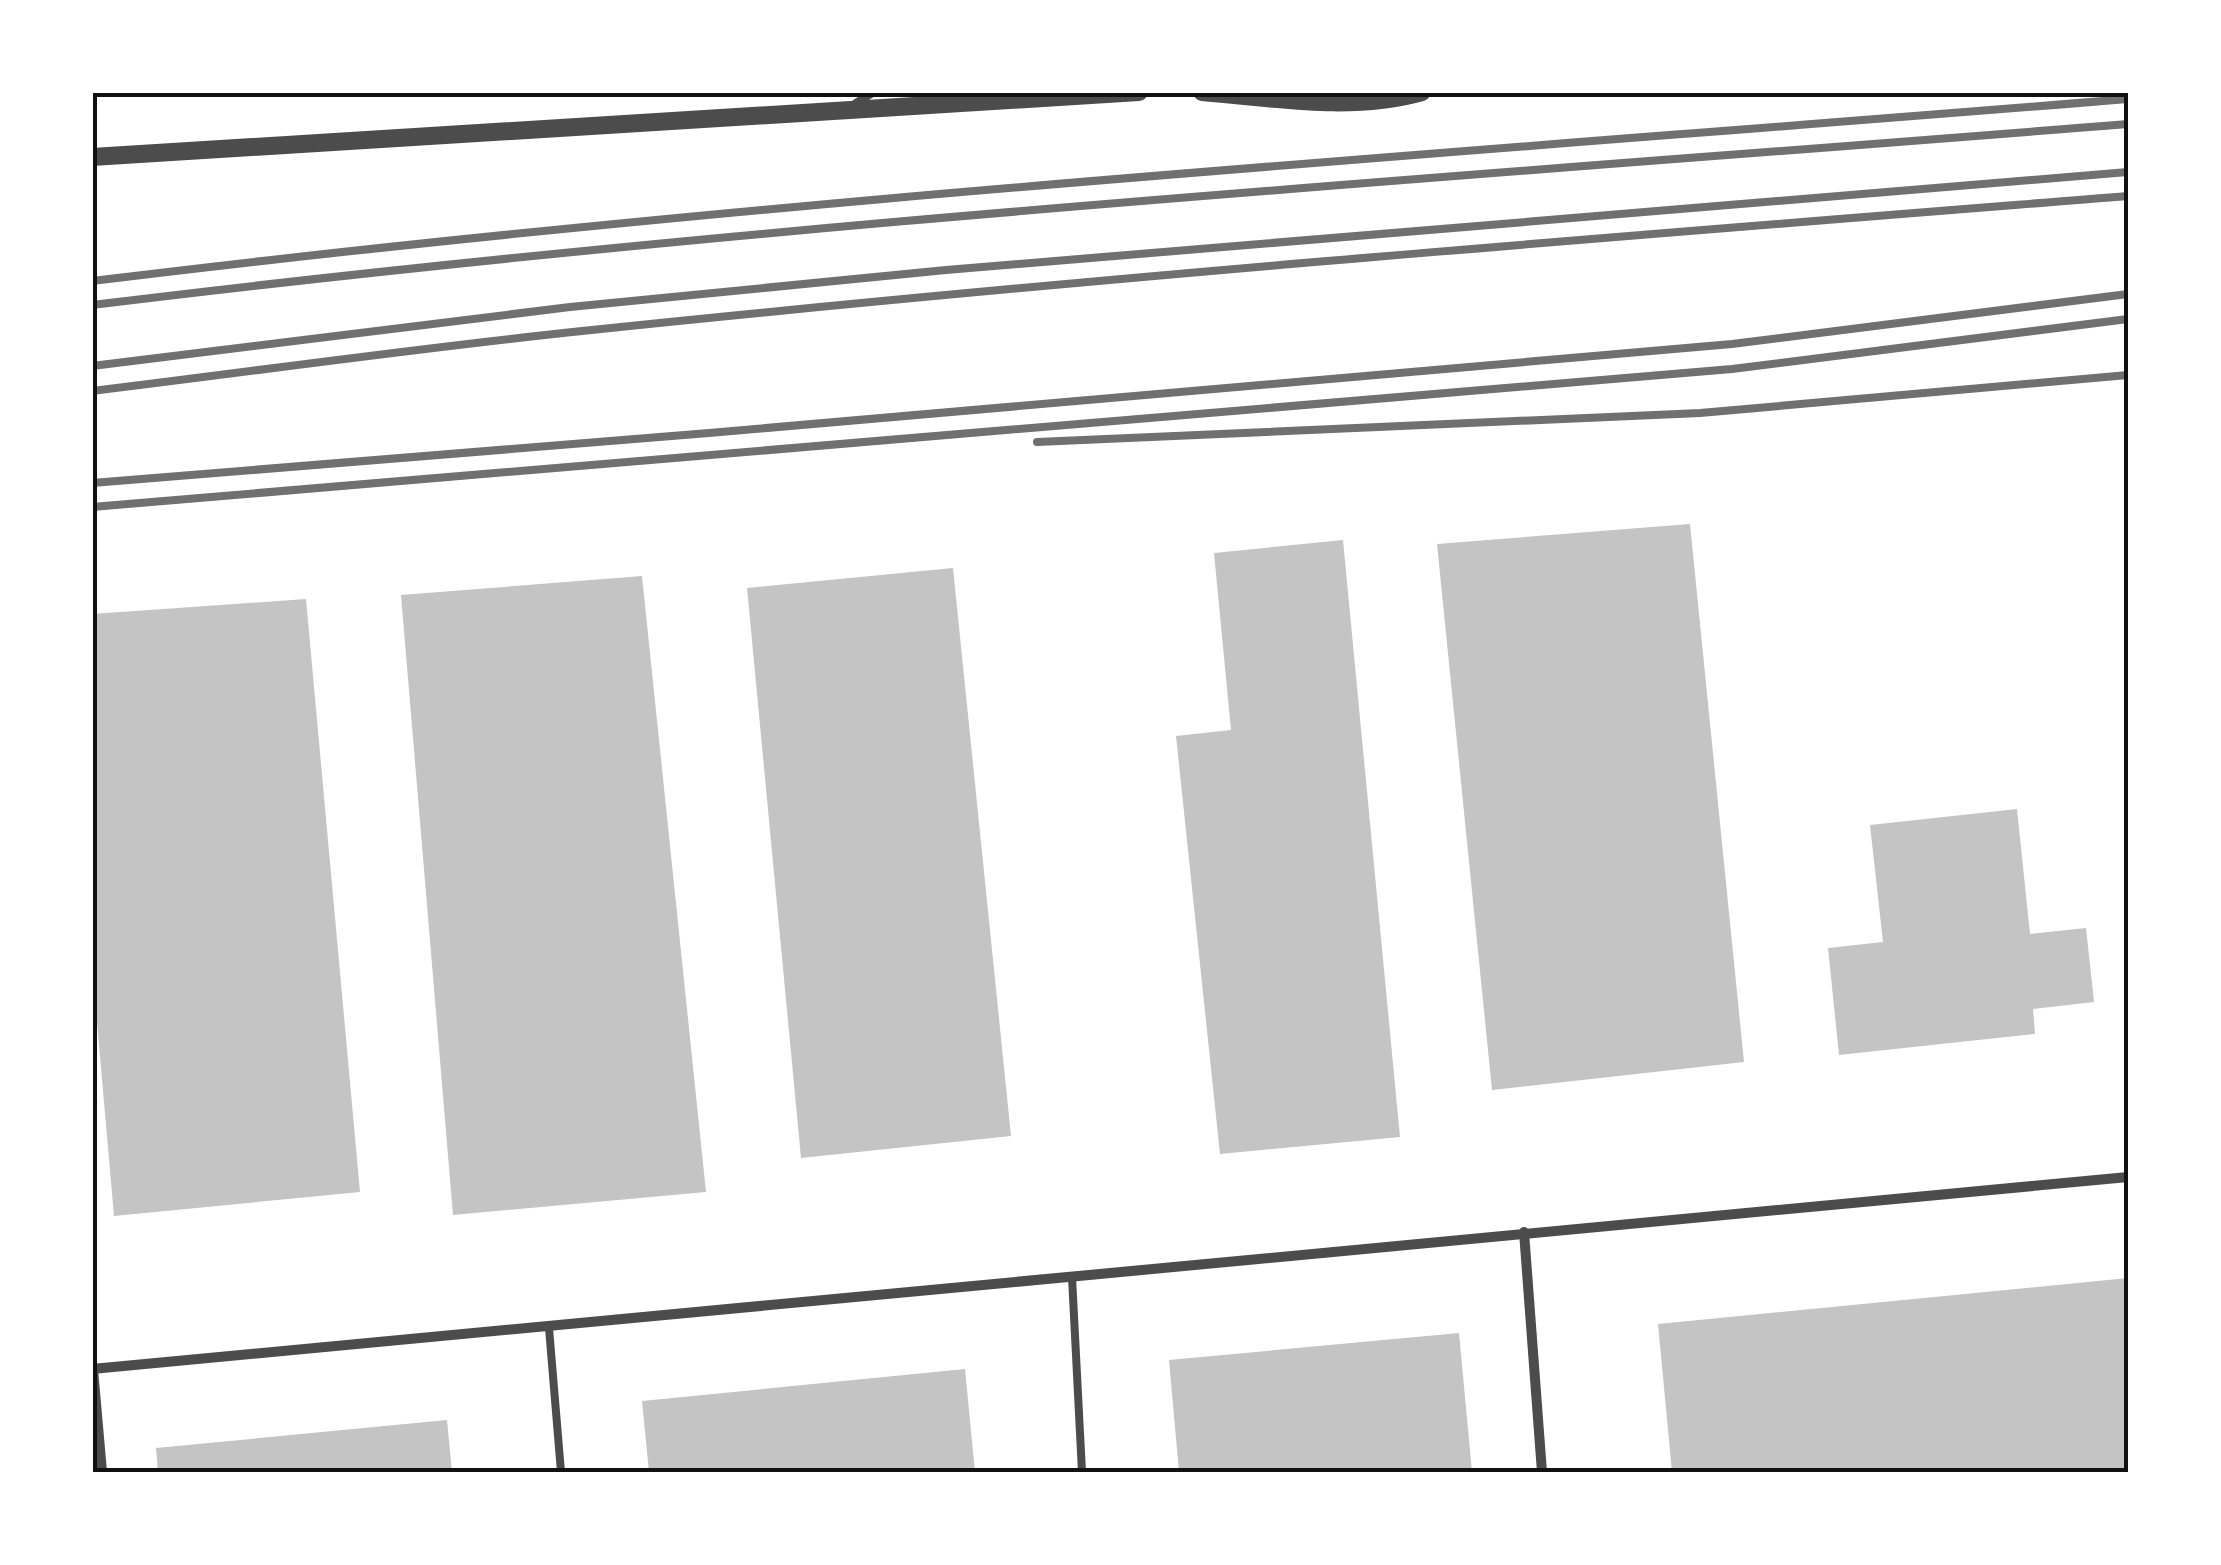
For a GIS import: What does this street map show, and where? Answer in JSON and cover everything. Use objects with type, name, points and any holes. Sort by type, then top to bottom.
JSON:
[{"type":"street","points":[[92,156],[1139,92]]},
{"type":"street","points":[[1202,92],[1333,102],[1422,92]]},
{"type":"street","points":[[102,1472],[93,1369],[2128,1177]]},
{"type":"street","points":[[1524,1232],[1542,1472]]},
{"type":"lane","points":[[835,110],[874,92]]},
{"type":"lane","points":[[1072,1277],[1082,1472]]},
{"type":"lane","points":[[549,1328],[561,1472]]},
{"type":"building","points":[[1690,524],[1744,1062],[1492,1090],[1437,544]]},
{"type":"building","points":[[1343,540],[1400,1137],[1220,1154],[1176,736],[1231,730],[1214,553]]},
{"type":"building","points":[[953,568],[1011,1136],[801,1158],[747,588]]},
{"type":"building","points":[[642,576],[706,1192],[453,1215],[401,595]]},
{"type":"building","points":[[306,599],[360,1192],[114,1216],[92,965],[92,614]]},
{"type":"building","points":[[2017,809],[2030,934],[2086,928],[2094,1002],[2033,1009],[2035,1034],[1839,1055],[1828,948],[1883,942],[1870,825]]},
{"type":"building","points":[[2128,1278],[2128,1472],[1672,1472],[1658,1324]]},
{"type":"building","points":[[1459,1333],[1472,1472],[1179,1472],[1169,1360]]},
{"type":"building","points":[[965,1369],[975,1472],[649,1472],[642,1401]]},
{"type":"building","points":[[447,1420],[452,1472],[158,1472],[156,1448]]},
{"type":"railway","points":[[92,281],[855,201],[2128,99]]},
{"type":"railway","points":[[92,305],[855,225],[2128,124]]},
{"type":"railway","points":[[92,366],[570,307],[946,270],[2128,172]]},
{"type":"railway","points":[[92,391],[775,311],[2128,196]]},
{"type":"railway","points":[[92,483],[1732,344],[2128,294]]},
{"type":"railway","points":[[92,507],[1732,369],[2128,319]]},
{"type":"railway","points":[[1037,442],[1700,413],[2128,375]]}]
